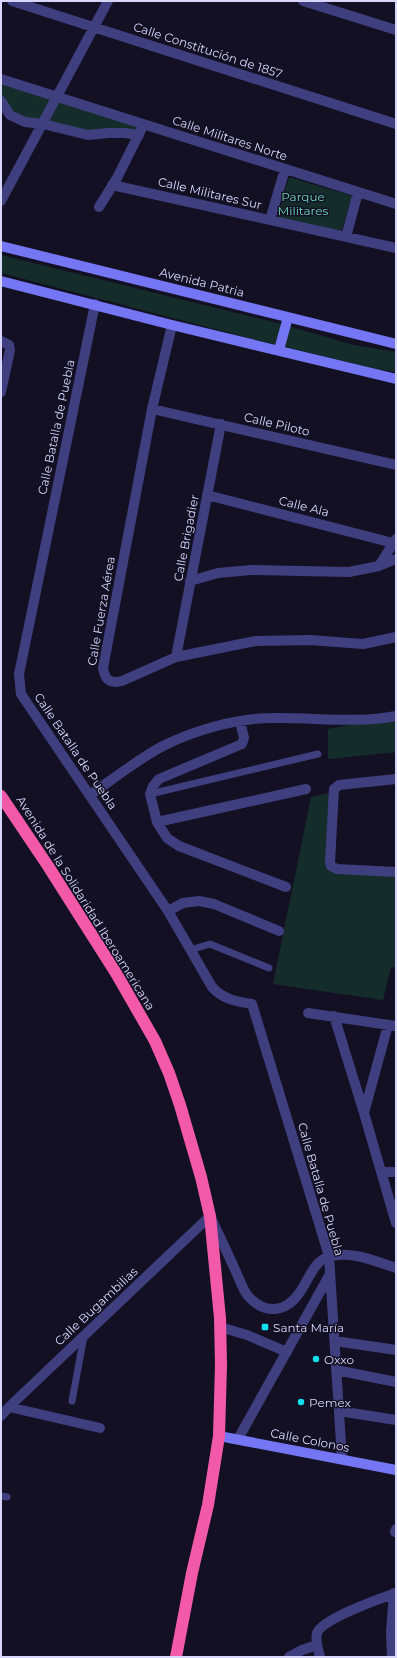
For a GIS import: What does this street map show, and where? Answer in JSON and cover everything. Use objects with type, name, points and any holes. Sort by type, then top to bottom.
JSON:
[{"type":"highway","name":"Avenida de la Solidaridad Iberoamericana","points":[[1,796],[48,866],[116,973],[155,1041],[169,1073],[180,1105],[201,1177],[210,1216],[220,1327],[221,1365],[219,1436],[208,1504],[192,1573],[176,1657]]},
{"type":"street","name":"Calle Constitución de 1857","points":[[12,1],[396,124]]},
{"type":"street","points":[[1,201],[108,1]]},
{"type":"street","points":[[303,1],[396,30]]},
{"type":"street","name":"Calle Militares Norte","points":[[1,79],[396,204]]},
{"type":"street","points":[[1,101],[10,115],[25,122],[43,124],[88,135],[116,133],[139,135]]},
{"type":"street","points":[[99,207],[139,135],[143,124]]},
{"type":"street","points":[[270,220],[285,169]]},
{"type":"street","name":"Calle Militares Sur","points":[[112,185],[396,248]]},
{"type":"street","points":[[346,236],[358,192]]},
{"type":"street","name":"Avenida Patria","points":[[1,246],[396,344]]},
{"type":"street","points":[[1,281],[172,325],[396,379]]},
{"type":"street","name":"Calle Batalla de Puebla","points":[[95,304],[19,674],[21,694],[168,911],[212,987],[220,996],[252,1004],[329,1256],[342,1459]]},
{"type":"street","points":[[279,350],[288,317]]},
{"type":"street","name":"Calle Fuerza Aérea","points":[[172,325],[152,409],[103,668],[104,677],[116,683],[176,657],[256,641],[310,640],[363,644],[396,637]]},
{"type":"street","points":[[1,392],[10,350],[5,343]]},
{"type":"street","name":"Calle Piloto","points":[[152,409],[396,464]]},
{"type":"street","name":"Calle Brigadier","points":[[176,657],[221,424]]},
{"type":"street","name":"Calle Ala","points":[[208,495],[395,541]]},
{"type":"street","points":[[379,566],[395,541]]},
{"type":"street","points":[[190,581],[218,573],[251,570],[349,572],[379,566],[396,559]]},
{"type":"street","points":[[90,795],[161,748],[206,730],[240,721],[270,718],[361,720],[396,716]]},
{"type":"street","points":[[240,721],[244,738],[242,744],[159,779],[152,786],[150,794],[158,822],[167,838],[179,846],[286,887]]},
{"type":"street","points":[[396,779],[339,785],[334,789],[331,866],[337,869],[396,872]]},
{"type":"street","points":[[369,782],[396,785]]},
{"type":"street","points":[[158,822],[306,788]]},
{"type":"street","points":[[168,911],[183,903],[199,901],[214,904],[279,931]]},
{"type":"street","points":[[308,1013],[392,1025],[364,1113]]},
{"type":"street","points":[[334,1016],[396,1223]]},
{"type":"street","points":[[380,1172],[396,1172]]},
{"type":"street","points":[[210,1216],[247,1295],[261,1307],[274,1310],[288,1305],[299,1293],[318,1263],[329,1256],[352,1256],[364,1258],[396,1268]]},
{"type":"street","name":"Calle Bugambilias","points":[[1,1416],[210,1216]]},
{"type":"street","points":[[238,1440],[330,1274]]},
{"type":"street","points":[[220,1327],[261,1340],[287,1352]]},
{"type":"street","points":[[335,1341],[396,1350]]},
{"type":"street","points":[[336,1370],[396,1382]]},
{"type":"street","points":[[9,1407],[100,1428]]},
{"type":"street","points":[[339,1411],[396,1420]]},
{"type":"street","name":"Calle Colonos","points":[[219,1436],[396,1470]]},
{"type":"street","points":[[320,1657],[316,1645],[317,1634],[320,1628],[330,1620],[395,1593],[391,1632],[392,1657]]},
{"type":"street","points":[[289,1657],[316,1645]]},
{"type":"lane","points":[[150,794],[318,754]]},
{"type":"lane","points":[[190,950],[210,944],[269,968]]},
{"type":"lane","points":[[72,1401],[84,1335]]},
{"type":"green space","points":[[1,79],[52,95],[43,124],[21,120],[1,101]]},
{"type":"green space","points":[[56,97],[140,123],[139,135],[91,135],[45,122]]},
{"type":"green space","name":"Parque Militares","points":[[289,177],[352,196],[341,233],[277,219]]},
{"type":"green space","points":[[1,255],[277,323],[354,345],[396,352],[396,372],[377,369],[257,340],[1,273]]},
{"type":"green space","points":[[396,716],[396,752],[328,759],[328,729]]},
{"type":"green space","points":[[333,792],[331,865],[396,871],[396,968],[391,967],[383,1000],[273,984],[311,797]]},
{"type":"place","name":"Santa María","points":[[265,1327]]},
{"type":"place","name":"Oxxo","points":[[316,1359]]},
{"type":"place","name":"Pemex","points":[[301,1402]]}]
